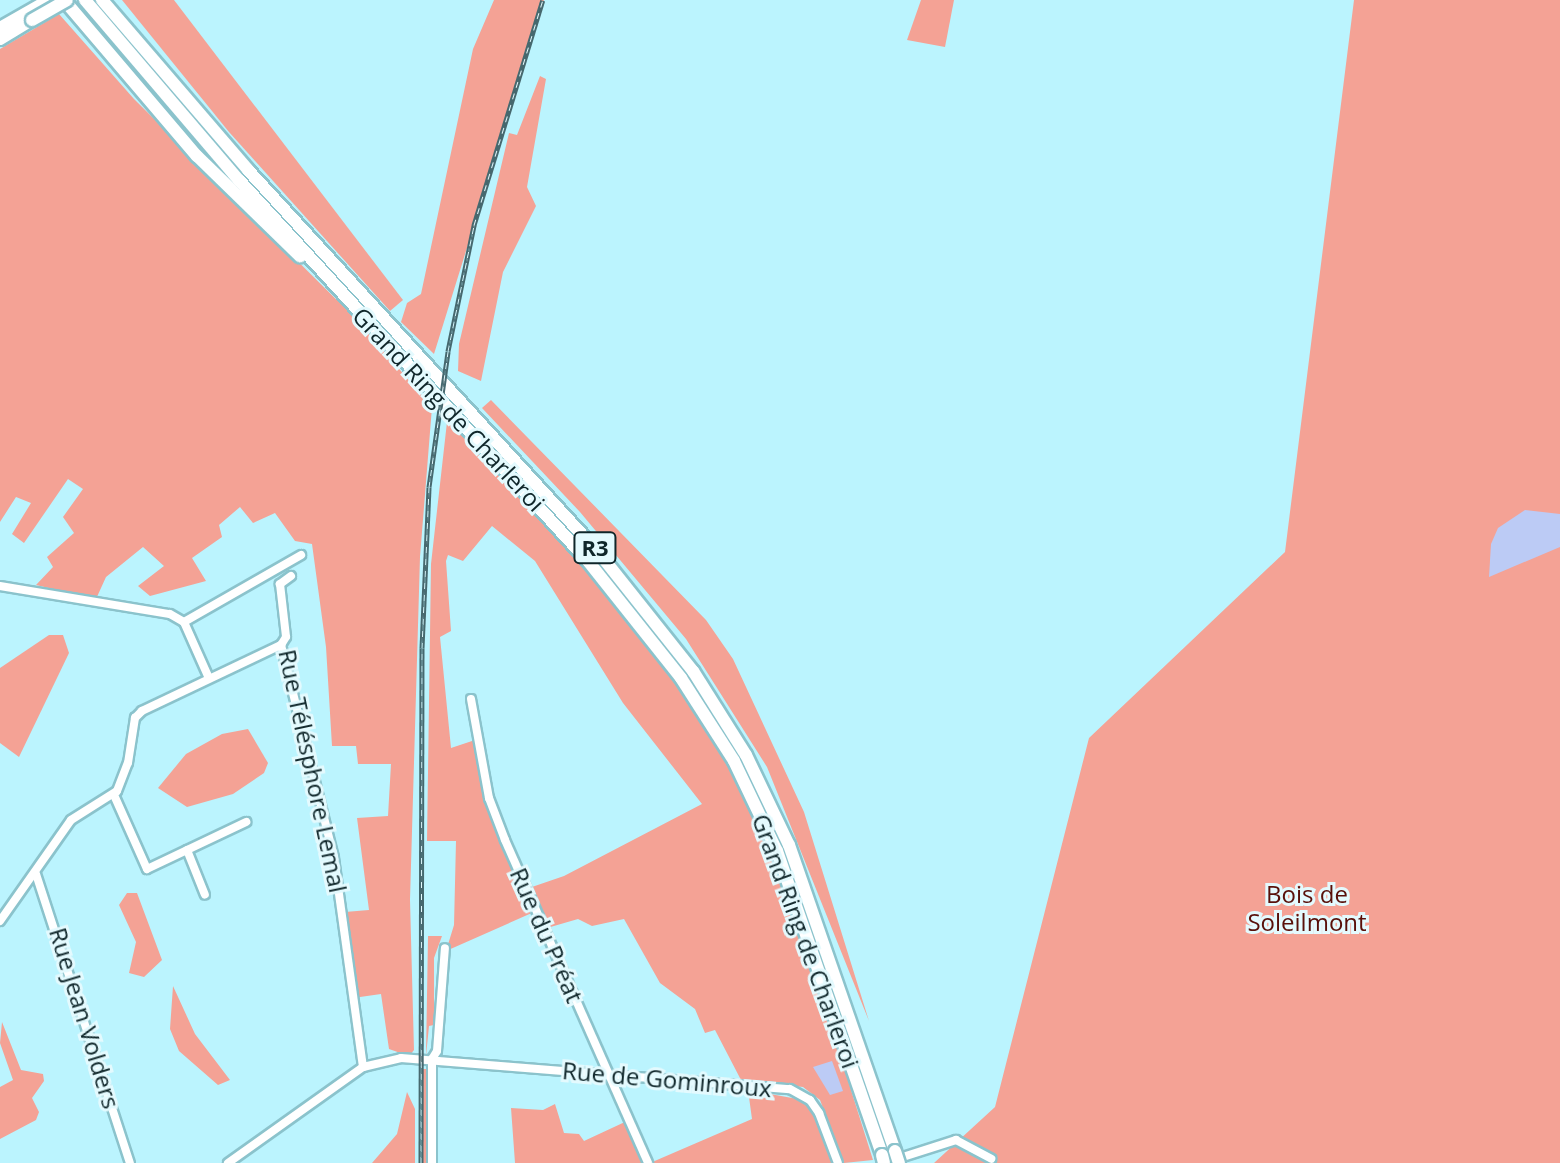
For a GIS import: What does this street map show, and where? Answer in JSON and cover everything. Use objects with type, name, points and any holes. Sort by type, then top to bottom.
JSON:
[{"type":"highway","points":[[0,39],[49,0]]},
{"type":"highway","points":[[0,28],[66,0],[197,156],[297,255],[317,265]]},
{"type":"highway","name":"Grand Ring de Charleroi","points":[[85,0],[317,265],[588,561],[652,638],[709,721],[777,851],[889,1159]]},
{"type":"highway","name":"Grand Ring de Charleroi","points":[[102,0],[258,181],[599,553],[693,671],[746,755],[789,845],[889,1159]]},
{"type":"street","points":[[184,622],[301,555]]},
{"type":"street","name":"Rue Télésphore Lemal","points":[[291,576],[280,584],[286,637],[281,645],[334,858],[363,1067]]},
{"type":"street","points":[[0,586],[90,604],[170,614],[184,622],[208,676]]},
{"type":"street","points":[[0,921],[36,874],[71,820],[114,795],[128,763],[135,718],[208,676],[281,645]]},
{"type":"street","name":"Rue du Préat","points":[[471,699],[489,798],[648,1163]]},
{"type":"street","points":[[114,795],[147,869],[246,822]]},
{"type":"street","points":[[187,850],[205,895]]},
{"type":"street","name":"Rue Jean Volders","points":[[36,874],[130,1163]]},
{"type":"street","points":[[432,1163],[432,1059],[437,1051],[445,948]]},
{"type":"street","name":"Rue de Gominroux","points":[[363,1067],[384,1059],[432,1059],[790,1089],[814,1104],[838,1163]]},
{"type":"street","points":[[228,1163],[363,1067]]},
{"type":"street","points":[[889,1159],[956,1140],[991,1159]]},
{"type":"green space","points":[[122,0],[174,0],[403,300],[390,311],[229,132]]},
{"type":"green space","points":[[494,0],[544,0],[434,354],[401,322],[407,303],[421,294],[473,49]]},
{"type":"green space","points":[[921,0],[954,0],[945,47],[907,40]]},
{"type":"green space","name":"Bois de Soleilmont","points":[[1354,0],[1560,0],[1560,1163],[934,1163],[995,1107],[1089,738],[1285,552]]},
{"type":"green space","points":[[59,14],[134,99],[356,319],[432,407],[420,557],[410,900],[414,1050],[409,1056],[389,1049],[381,994],[353,998],[345,912],[369,910],[357,818],[388,816],[391,764],[358,764],[356,746],[332,746],[326,647],[312,544],[295,541],[275,513],[253,523],[240,507],[219,525],[222,537],[192,558],[206,581],[150,596],[138,586],[164,566],[143,547],[106,577],[96,599],[36,585],[53,567],[47,557],[74,533],[63,517],[83,489],[68,479],[24,543],[12,534],[31,503],[16,497],[0,522],[0,49]]},
{"type":"green space","points":[[540,76],[546,79],[527,187],[536,206],[503,272],[481,381],[458,371],[459,344],[509,133],[517,135]]},
{"type":"green space","points":[[491,400],[706,620],[733,659],[804,812],[869,1021],[767,767],[686,639],[580,512],[482,408]]},
{"type":"green space","points":[[447,422],[483,454],[652,638],[725,753],[786,883],[873,1160],[844,1163],[820,1100],[803,1087],[741,1080],[715,1030],[705,1033],[695,1009],[660,983],[624,919],[592,926],[578,919],[547,928],[529,888],[564,876],[702,804],[623,703],[535,561],[492,526],[463,561],[448,555],[446,561],[451,631],[440,637],[451,748],[481,738],[490,803],[534,912],[446,951],[454,925],[456,841],[427,841],[431,564]]},
{"type":"green space","points":[[49,635],[63,635],[69,653],[19,757],[0,743],[0,668]]},
{"type":"green space","points":[[248,729],[268,763],[264,773],[233,794],[187,807],[158,788],[186,754],[222,734]]},
{"type":"green space","points":[[127,893],[137,893],[162,960],[144,977],[129,973],[136,942],[119,905]]},
{"type":"green space","points":[[428,936],[442,936],[434,958],[434,1025],[429,1026],[426,1056]]},
{"type":"green space","points":[[173,986],[195,1034],[230,1080],[218,1085],[179,1051],[170,1029]]},
{"type":"green space","points":[[2,1022],[21,1070],[43,1074],[44,1081],[32,1098],[39,1112],[36,1120],[0,1139],[0,1087],[13,1080],[0,1043]]},
{"type":"green space","points":[[423,1069],[429,1069],[432,1163],[423,1163]]},
{"type":"green space","points":[[748,1090],[803,1100],[821,1123],[834,1163],[650,1163],[752,1119]]},
{"type":"green space","points":[[407,1092],[415,1109],[415,1163],[372,1163],[397,1134]]},
{"type":"green space","points":[[555,1104],[564,1133],[579,1134],[584,1141],[627,1121],[645,1163],[515,1163],[511,1108],[543,1110]]},
{"type":"water","points":[[1525,510],[1560,514],[1560,547],[1489,577],[1491,544],[1498,528]]},
{"type":"water","points":[[832,1061],[843,1091],[830,1095],[813,1067]]},
{"type":"railway","points":[[421,1163],[422,648],[429,487],[448,351],[474,225],[543,0]]}]
